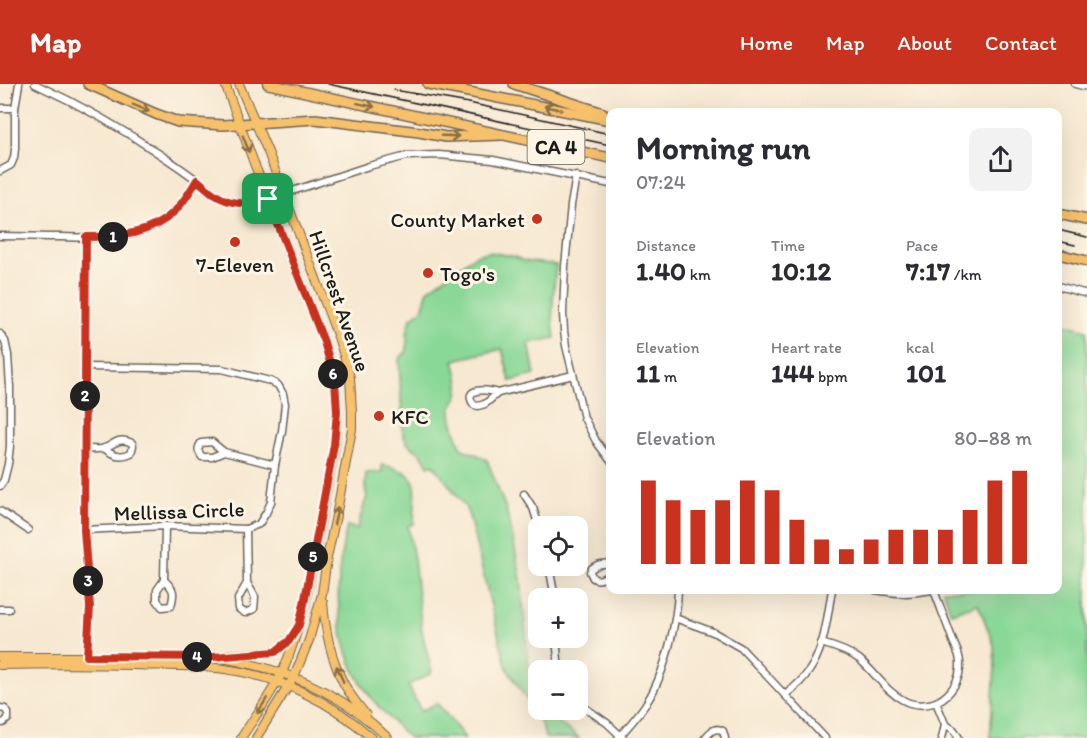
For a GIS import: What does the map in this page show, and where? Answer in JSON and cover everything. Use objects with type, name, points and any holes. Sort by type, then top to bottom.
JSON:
[{"type":"highway","points":[[88,84],[178,122],[220,125],[315,119],[446,137],[502,135]]},
{"type":"highway","name":"CA 4","points":[[268,84],[606,157]]},
{"type":"highway","name":"CA 4","points":[[428,84],[606,117]]},
{"type":"highway","points":[[514,84],[606,117]]},
{"type":"highway","points":[[1062,215],[1087,220]]},
{"type":"highway","points":[[1062,255],[1087,261]]},
{"type":"main road","name":"Hillcrest Avenue","points":[[239,84],[338,337],[350,378],[352,411],[350,442],[322,594],[309,640],[289,687],[256,738]]},
{"type":"main road","name":"Hillcrest Avenue","points":[[226,87],[324,342],[335,380],[337,412],[334,445],[299,625],[282,673],[241,738]]},
{"type":"main road","points":[[322,594],[328,637],[338,671],[345,685],[372,723]]},
{"type":"main road","points":[[0,664],[213,657],[275,652],[289,641],[299,625]]},
{"type":"main road","points":[[0,657],[228,669],[277,682],[324,702],[372,738]]},
{"type":"main road","points":[[213,657],[240,660],[294,677],[335,697],[372,723],[388,738]]},
{"type":"street","points":[[0,171],[11,165],[14,158],[15,108],[19,84]]},
{"type":"street","points":[[35,84],[114,126],[166,158],[220,197],[231,201],[259,203],[369,166],[407,156],[439,155],[489,159],[606,183]]},
{"type":"street","points":[[1075,84],[1087,87]]},
{"type":"street","points":[[0,108],[15,108]]},
{"type":"street","points":[[576,176],[569,222],[563,314],[564,336],[582,412],[587,426],[606,455]]},
{"type":"street","points":[[0,236],[124,235],[153,227],[165,221],[176,210],[197,180]]},
{"type":"street","points":[[86,237],[84,530],[90,607],[87,660]]},
{"type":"street","points":[[1062,287],[1087,294]]},
{"type":"street","points":[[0,334],[5,341],[9,368],[10,446],[8,464],[0,486]]},
{"type":"street","points":[[0,368],[9,368]]},
{"type":"street","name":"Mellissa Circle","points":[[84,530],[165,526],[246,529],[259,524],[271,501],[285,404],[278,385],[222,369],[85,368]]},
{"type":"street","points":[[498,393],[573,375]]},
{"type":"street","points":[[85,449],[104,448]]},
{"type":"street","points":[[224,452],[275,465]]},
{"type":"street","points":[[524,494],[536,516]]},
{"type":"street","points":[[0,511],[28,530]]},
{"type":"street","points":[[164,580],[165,526]]},
{"type":"street","points":[[246,529],[247,583]]},
{"type":"street","points":[[606,564],[596,566],[590,572],[596,580],[606,577]]},
{"type":"street","points":[[588,711],[607,723],[620,737],[644,706],[652,694],[664,663],[675,618],[678,594]]},
{"type":"street","points":[[785,695],[804,677],[815,661],[821,644],[831,594]]},
{"type":"street","points":[[821,644],[856,657],[891,691],[905,701],[916,704],[936,702],[946,696],[953,687],[958,678],[960,664],[935,594]]},
{"type":"street","points":[[0,609],[9,609]]},
{"type":"street","points":[[675,618],[705,628],[737,645],[825,738]]},
{"type":"street","points":[[936,702],[945,724],[954,730],[959,738]]},
{"type":"street","points":[[0,708],[5,709],[8,713],[8,719],[0,723]]},
{"type":"street","points":[[942,738],[945,724]]},
{"type":"street","points":[[705,738],[713,730],[718,729],[723,731],[725,738]]},
{"type":"green space","points":[[489,252],[512,256],[524,261],[556,265],[553,292],[555,338],[529,343],[535,375],[510,381],[502,349],[454,360],[459,381],[459,390],[451,412],[455,430],[462,449],[487,460],[506,509],[512,534],[521,579],[528,660],[528,702],[506,666],[465,506],[433,464],[428,466],[422,455],[407,443],[403,435],[399,359],[407,351],[407,334],[411,318],[422,310],[428,290],[479,254]]},
{"type":"green space","points":[[1062,323],[1087,330],[1087,738],[990,738],[995,667],[994,645],[978,604],[951,613],[944,594],[1062,594]]},
{"type":"green space","points":[[382,465],[406,473],[415,484],[414,524],[408,526],[422,632],[432,673],[408,685],[421,711],[437,703],[465,738],[409,738],[385,714],[363,686],[346,649],[341,629],[338,588],[343,546],[347,526],[357,529],[367,497],[366,473],[382,472]]},
{"type":"green space","points":[[539,720],[556,720],[579,738],[545,738]]},
{"type":"tram line","points":[[328,84],[606,144]]},
{"type":"tram line","points":[[394,90],[469,103],[606,133]]},
{"type":"tram line","points":[[1062,231],[1087,237]]},
{"type":"tram line","points":[[1062,242],[1075,245]]},
{"type":"place","name":"County Market","points":[[537,219]]},
{"type":"place","name":"7-Eleven","points":[[235,242]]},
{"type":"place","name":"Togo's","points":[[428,273]]},
{"type":"place","name":"KFC","points":[[379,416]]},
{"type":"route","points":[[197,180],[220,197],[231,201],[259,203],[268,199],[324,342],[335,380],[337,412],[334,445],[299,625],[289,641],[275,652],[213,657],[87,656],[90,607],[84,530],[86,237],[116,237],[132,234],[165,221],[176,210],[197,180]]}]
